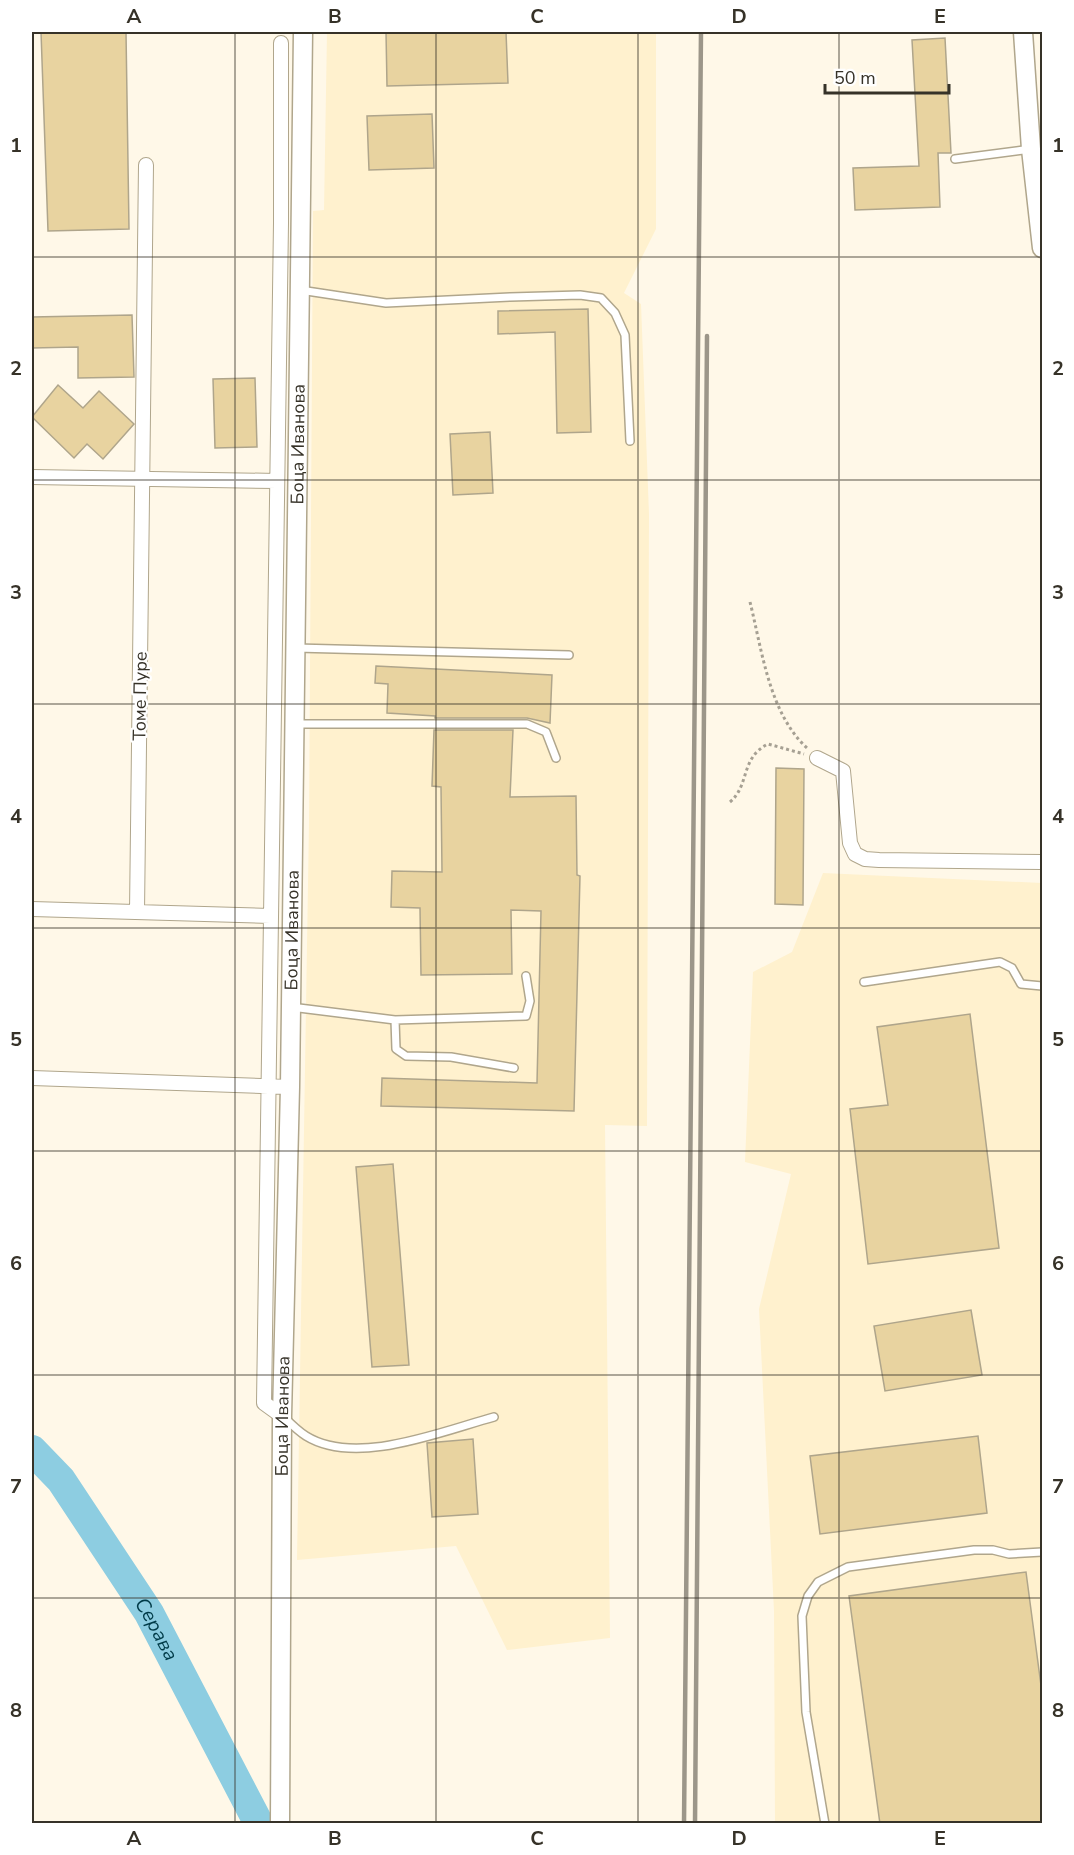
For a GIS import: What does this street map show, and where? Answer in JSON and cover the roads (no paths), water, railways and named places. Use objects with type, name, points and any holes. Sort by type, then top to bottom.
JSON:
[{"type":"street","points":[[1023,32],[1031,149],[1042,248]]},
{"type":"street","name":"Боца Иванова","points":[[280,1820],[282,1416],[290,1087],[301,34]]},
{"type":"street","points":[[281,43],[264,1403],[282,1416]]},
{"type":"street","name":"Томе Пуре","points":[[137,912],[146,165]]},
{"type":"street","points":[[32,477],[277,481]]},
{"type":"street","points":[[274,620],[295,620]]},
{"type":"street","points":[[817,758],[843,771],[850,843],[855,854],[865,859],[1042,862]]},
{"type":"street","points":[[32,909],[270,916]]},
{"type":"street","points":[[32,1078],[290,1087]]},
{"type":"lane","points":[[955,159],[1031,149]]},
{"type":"lane","points":[[300,290],[386,303],[545,296],[592,295],[601,298],[615,313],[625,335],[630,441]]},
{"type":"lane","points":[[294,648],[569,656]]},
{"type":"lane","points":[[294,724],[527,724],[546,732],[556,758]]},
{"type":"lane","points":[[864,982],[1000,962],[1012,968],[1021,984],[1042,986]]},
{"type":"lane","points":[[291,1007],[394,1020],[526,1016],[530,1001],[526,976]]},
{"type":"lane","points":[[394,1020],[396,1049],[406,1056],[451,1057],[514,1068]]},
{"type":"lane","points":[[282,1416],[307,1437],[336,1446],[377,1448],[494,1417]]},
{"type":"lane","points":[[825,1824],[807,1712],[802,1616],[808,1596],[818,1582],[848,1567],[974,1550],[993,1550],[1009,1554],[1042,1552]]},
{"type":"waterway","name":"Серава","points":[[32,1450],[61,1480],[149,1613],[259,1824]]},
{"type":"railway","points":[[684,1824],[701,32]]},
{"type":"railway","points":[[695,1824],[707,336]]}]
